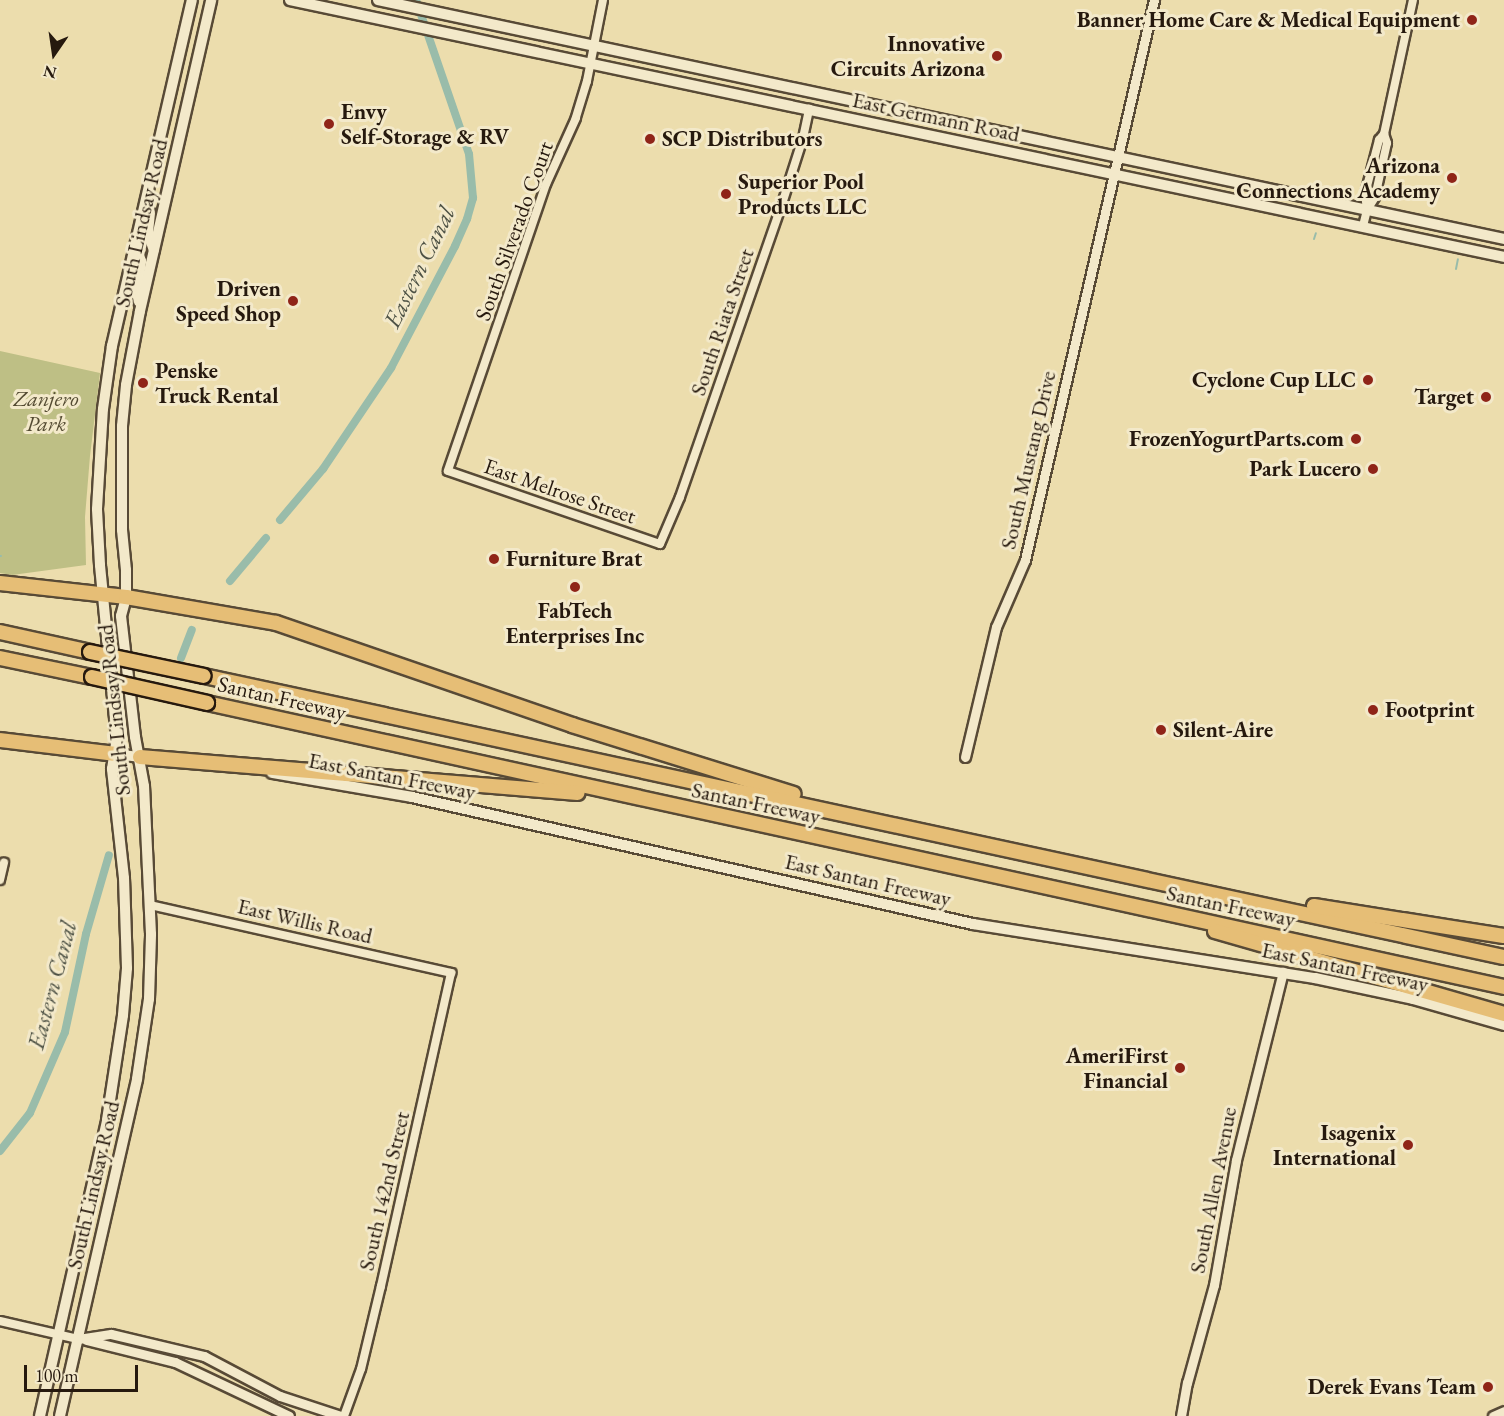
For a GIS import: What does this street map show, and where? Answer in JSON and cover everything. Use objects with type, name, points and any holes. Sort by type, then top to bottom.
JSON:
[{"type":"highway","points":[[0,583],[126,597],[286,626],[597,734],[812,799],[947,835]]},
{"type":"highway","name":"Santan Freeway","points":[[0,632],[1504,957]]},
{"type":"highway","name":"Santan Freeway","points":[[0,658],[1504,987]]},
{"type":"highway","points":[[0,740],[115,754]]},
{"type":"highway","points":[[140,757],[628,797]]},
{"type":"highway","points":[[1164,882],[1213,887],[1347,912],[1504,936]]},
{"type":"highway","points":[[1176,916],[1232,938],[1504,1014]]},
{"type":"main road","name":"South Lindsay Road","points":[[40,1416],[107,1120],[123,1015],[127,968],[126,901],[112,769],[117,739],[102,595],[97,509],[103,409],[112,346],[192,0]]},
{"type":"main road","name":"South Lindsay Road","points":[[60,1416],[144,1037],[151,962],[144,786],[122,616],[126,597],[120,466],[126,385],[140,311],[211,0]]},
{"type":"main road","name":"East Germann Road","points":[[290,0],[808,109],[1118,167],[1367,210],[1504,239]]},
{"type":"main road","name":"East Germann Road","points":[[378,0],[593,46],[1504,257]]},
{"type":"main road","points":[[152,177],[153,200],[148,232],[154,250]]},
{"type":"main road","points":[[136,247],[141,261],[137,293],[140,311]]},
{"type":"main road","points":[[115,754],[140,757]]},
{"type":"main road","name":"East Santan Freeway","points":[[224,765],[412,797],[973,924],[1283,972],[1413,999],[1504,1025]]},
{"type":"street","name":"South Silverado Court","points":[[448,471],[546,184],[576,118],[603,0]]},
{"type":"street","name":"South Mustang Drive","points":[[964,757],[996,627],[1025,560],[1118,167],[1154,0]]},
{"type":"street","points":[[1363,226],[1367,210],[1365,194],[1379,140],[1384,134],[1413,0]]},
{"type":"street","name":"South Riata Street","points":[[660,544],[676,505],[781,207],[803,138],[808,109]]},
{"type":"street","name":"East Melrose Street","points":[[448,471],[660,544]]},
{"type":"street","points":[[1,875],[4,862]]},
{"type":"street","name":"East Willis Road","points":[[150,905],[451,973]]},
{"type":"street","name":"South Allen Avenue","points":[[1182,1416],[1187,1383],[1214,1285],[1236,1160],[1283,972]]},
{"type":"street","name":"South 142nd Street","points":[[343,1416],[361,1369],[451,973]]},
{"type":"street","points":[[0,1321],[175,1362],[217,1380],[271,1410],[289,1416]]},
{"type":"street","points":[[78,1339],[111,1334],[204,1356],[280,1396],[343,1416]]},
{"type":"street","points":[[1493,1416],[1504,1411]]},
{"type":"green space","name":"Zanjero Park","points":[[0,351],[100,373],[85,517],[86,565],[12,575],[0,573]]},
{"type":"waterway","name":"Eastern Canal","points":[[280,520],[323,469],[391,368],[455,246],[473,198],[469,154],[416,0]]},
{"type":"waterway","points":[[1314,239],[1316,233]]},
{"type":"waterway","points":[[1456,269],[1458,259]]},
{"type":"waterway","name":"Eastern Canal","points":[[230,581],[266,538]]},
{"type":"waterway","name":"Eastern Canal","points":[[181,658],[192,630]]},
{"type":"waterway","name":"Eastern Canal","points":[[0,1151],[30,1113],[65,1032],[86,934],[109,855]]},
{"type":"place","name":"Banner Home Care & Medical Equipment","points":[[1472,20]]},
{"type":"place","name":"Innovative Circuits Arizona","points":[[997,56]]},
{"type":"place","name":"Envy Self-Storage & RV","points":[[329,124]]},
{"type":"place","name":"SCP Distributors","points":[[650,139]]},
{"type":"place","name":"Arizona Connections Academy","points":[[1452,178]]},
{"type":"place","name":"Superior Pool Products LLC","points":[[726,194]]},
{"type":"place","name":"Driven Speed Shop","points":[[293,301]]},
{"type":"place","name":"Cyclone Cup LLC","points":[[1368,380]]},
{"type":"place","name":"Penske Truck Rental","points":[[143,383]]},
{"type":"place","name":"Target","points":[[1486,397]]},
{"type":"place","name":"FrozenYogurtParts.com","points":[[1356,439]]},
{"type":"place","name":"Park Lucero","points":[[1373,469]]},
{"type":"place","name":"Furniture Brat","points":[[494,559]]},
{"type":"place","name":"FabTech Enterprises Inc","points":[[575,587]]},
{"type":"place","name":"Footprint","points":[[1373,710]]},
{"type":"place","name":"Silent-Aire","points":[[1161,730]]},
{"type":"place","name":"AmeriFirst Financial","points":[[1180,1068]]},
{"type":"place","name":"Isagenix International","points":[[1408,1145]]},
{"type":"place","name":"Derek Evans Team","points":[[1488,1387]]}]
